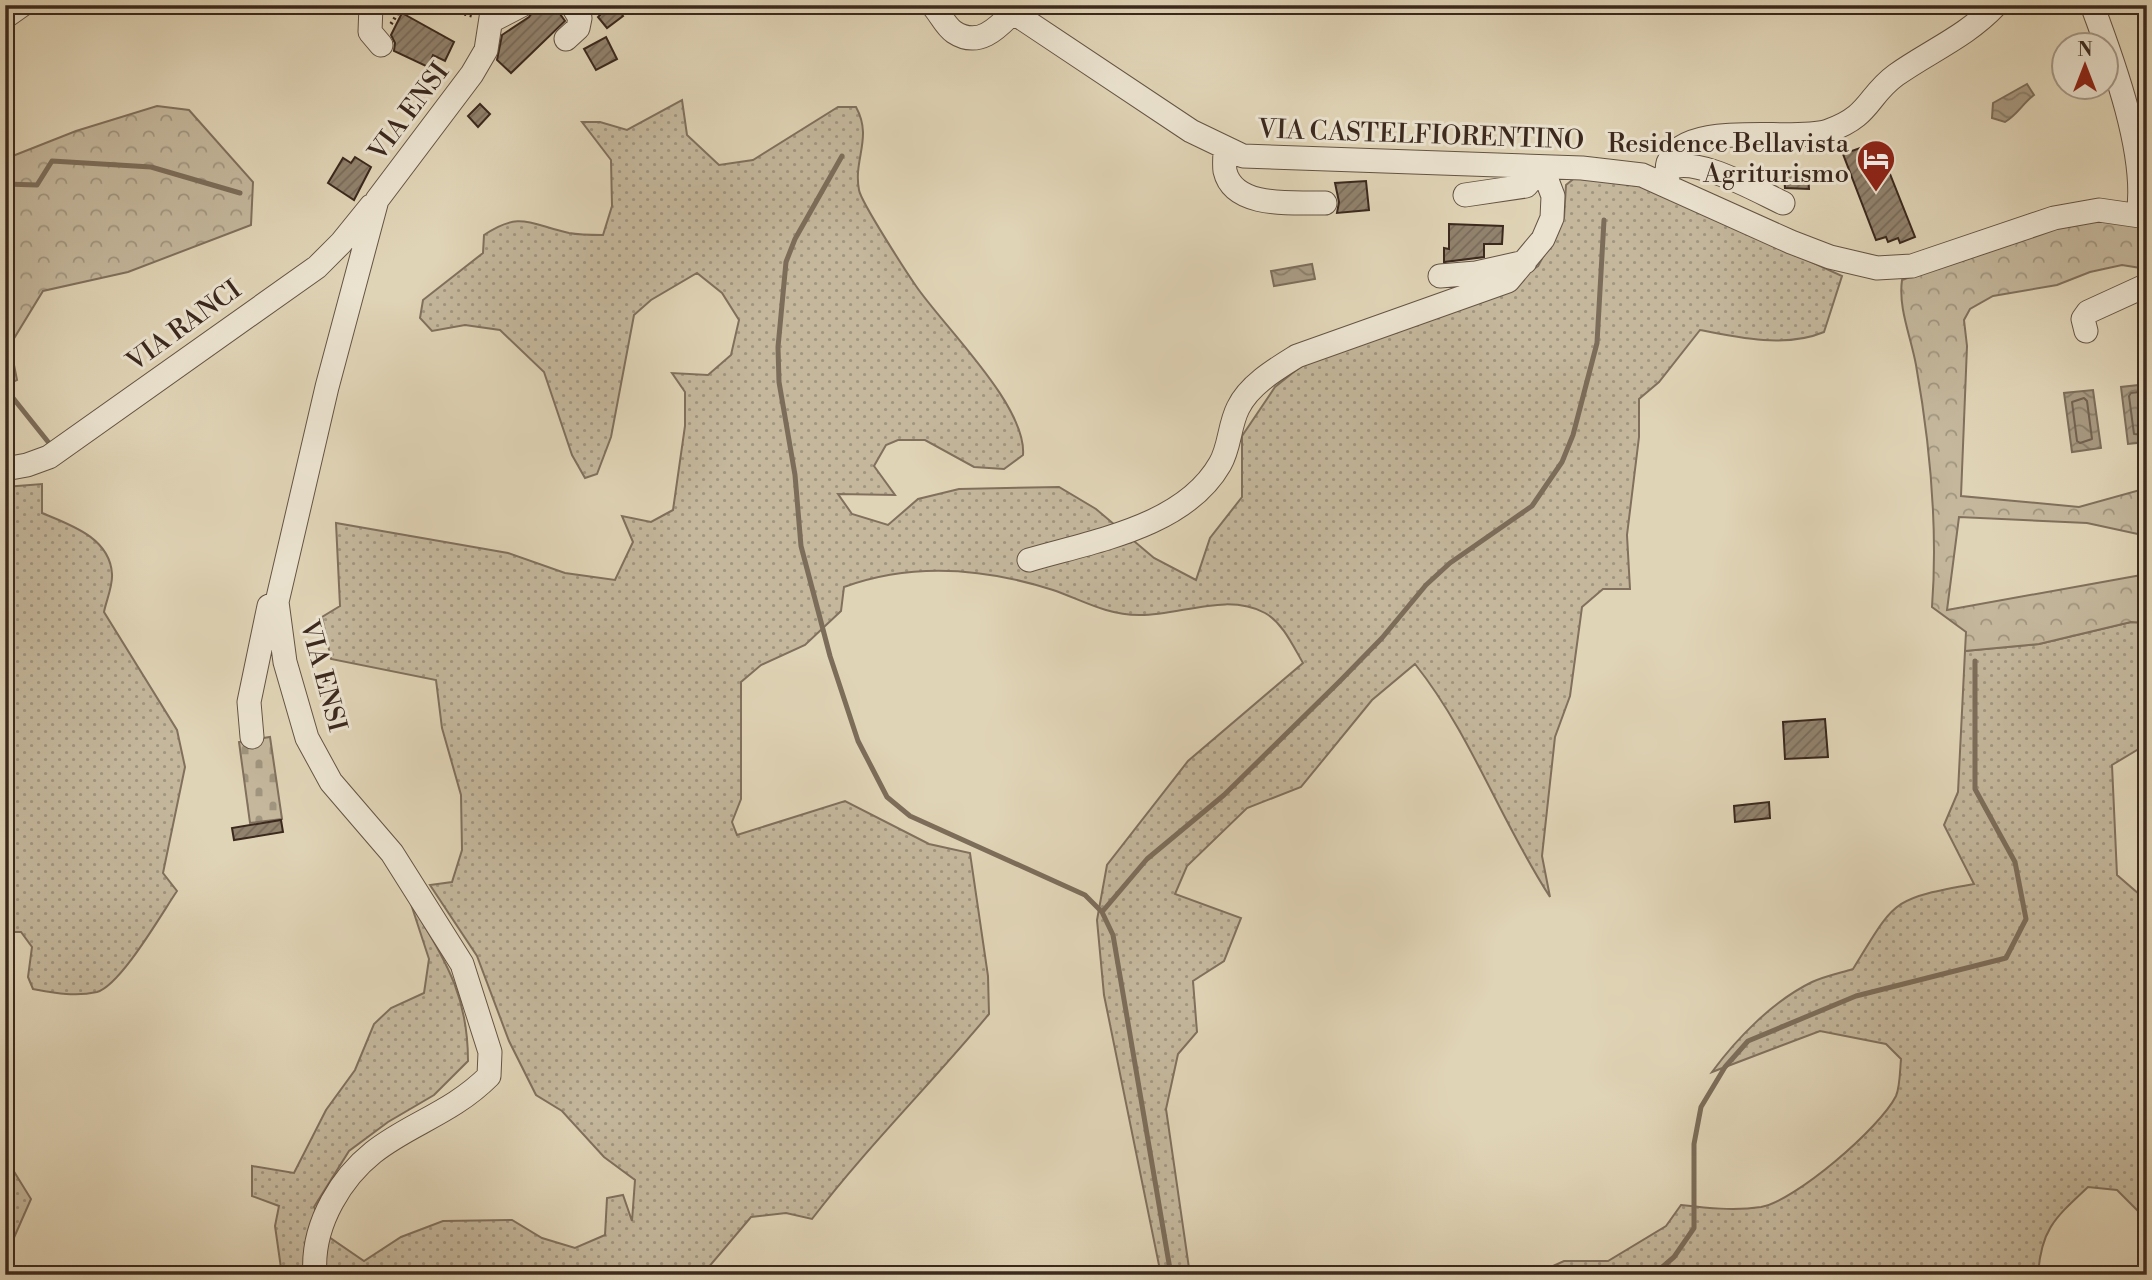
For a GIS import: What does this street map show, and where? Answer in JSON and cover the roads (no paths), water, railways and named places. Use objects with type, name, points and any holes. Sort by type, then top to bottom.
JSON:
[{"type":"street","points":[[5,17],[22,5]]},
{"type":"street","points":[[371,5],[370,32],[381,45]]},
{"type":"street","points":[[487,14],[522,5]]},
{"type":"street","points":[[566,39],[578,28],[580,18],[572,5]]},
{"type":"street","points":[[932,5],[953,31],[968,37],[981,38],[993,32],[1007,9]]},
{"type":"street","points":[[1668,177],[1676,151],[1694,143],[1739,132],[1800,137],[1827,131],[1858,118],[1885,84],[1960,37],[1996,5]]},
{"type":"street","points":[[2092,5],[2111,57],[2132,140],[2140,181],[2142,216]]},
{"type":"street","name":"VIA CASTELFIORENTINO","points":[[1007,9],[1191,131],[1226,149],[1263,159],[1542,167],[1668,177],[1791,242],[1830,257],[1877,268],[1912,266],[2054,218],[2099,210],[2142,216]]},
{"type":"street","name":"VIA ENSI","points":[[315,1275],[316,1245],[326,1213],[357,1164],[393,1136],[471,1094],[489,1076],[490,1052],[462,964],[392,853],[364,817],[331,782],[307,738],[279,634],[277,602],[293,523],[376,200],[472,74],[486,50],[487,14]]},
{"type":"street","points":[[1226,149],[1226,173],[1240,191],[1261,201],[1325,203]]},
{"type":"street","points":[[1668,177],[1675,165],[1683,164],[1707,170],[1783,203]]},
{"type":"street","points":[[1029,561],[1135,528],[1177,507],[1200,489],[1220,464],[1238,408],[1273,370],[1297,356],[1508,281],[1528,261],[1543,239],[1552,218],[1553,196],[1542,167],[1526,186],[1465,195]]},
{"type":"street","name":"VIA RANCI","points":[[5,469],[49,457],[317,267],[341,243],[376,200]]},
{"type":"street","points":[[1440,276],[1476,273],[1528,261]]},
{"type":"street","points":[[2086,331],[2083,319],[2088,312],[2147,285]]},
{"type":"street","points":[[252,737],[249,702],[277,564],[287,530],[293,523]]},
{"type":"water","points":[[2027,84],[2034,95],[2013,116],[2005,122],[1992,118],[1993,103]]},
{"type":"water","points":[[1312,264],[1315,279],[1274,286],[1271,271]]},
{"type":"water","points":[[2147,384],[2147,442],[2128,444],[2121,387]]},
{"type":"water","points":[[2093,390],[2101,448],[2072,452],[2064,393]]},
{"type":"waterway","points":[[842,156],[795,239],[786,262],[778,347],[779,382],[795,475],[801,546],[830,656],[858,741],[887,797],[910,816],[1085,895],[1102,912],[1113,935],[1171,1275]]},
{"type":"waterway","points":[[5,184],[37,185],[52,161],[151,167],[240,193]]},
{"type":"waterway","points":[[1102,912],[1147,859],[1224,795],[1339,682],[1382,638],[1426,585],[1450,563],[1532,506],[1562,462],[1573,435],[1597,343],[1604,220]]},
{"type":"waterway","points":[[5,388],[49,443]]},
{"type":"waterway","points":[[1653,1275],[1674,1257],[1694,1228],[1694,1144],[1701,1107],[1725,1067],[1748,1041],[1856,996],[2006,958],[2026,919],[2015,862],[1975,789],[1975,661]]},
{"type":"place","name":"Residence Bellavista Agriturismo","points":[[1876,193]]}]
